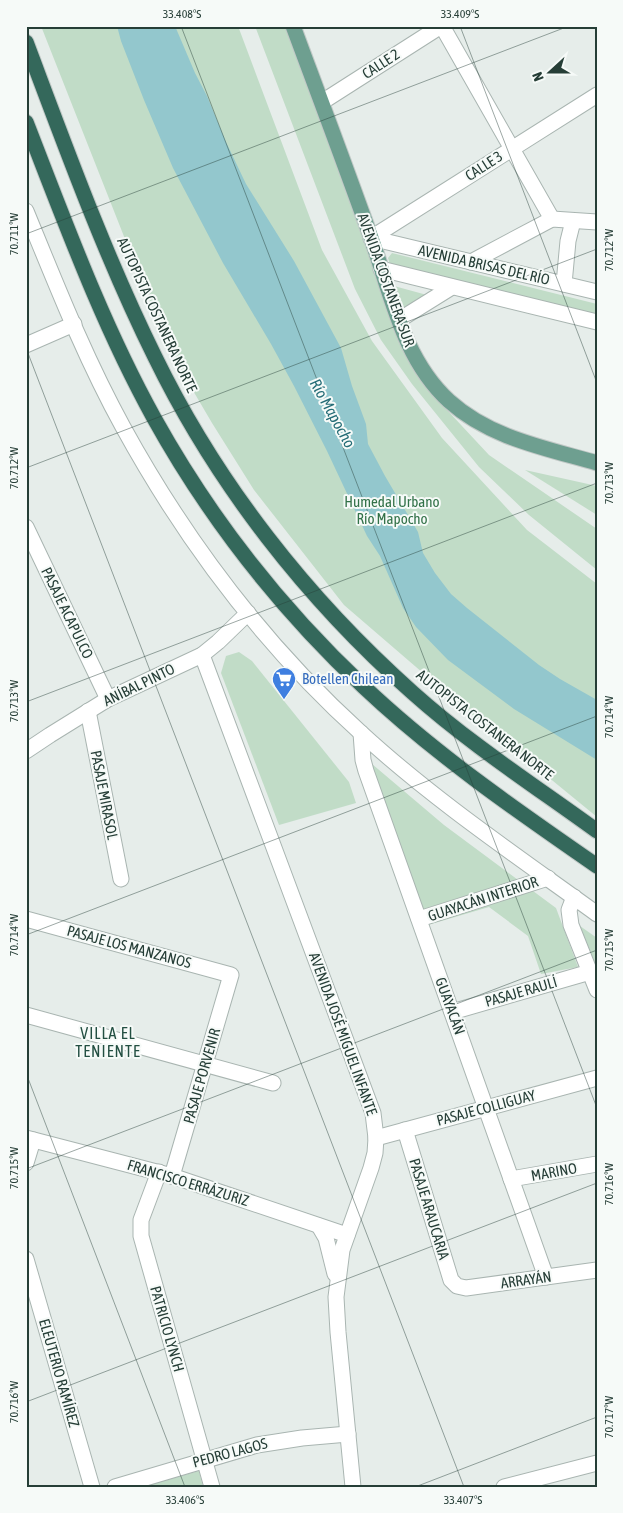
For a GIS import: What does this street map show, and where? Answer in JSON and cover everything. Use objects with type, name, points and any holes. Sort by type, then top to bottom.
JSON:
[{"type":"highway","name":"AUTOPISTA COSTANERA NORTE","points":[[26,42],[94,220],[155,358],[201,440],[250,514],[316,596],[400,681],[448,722],[597,831]]},
{"type":"highway","points":[[26,122],[77,252],[106,321],[131,372],[167,440],[237,545],[298,618],[379,701],[418,735],[478,781],[597,866]]},
{"type":"main road","name":"AVENIDA COSTANERA SUR","points":[[294,26],[371,238],[398,320],[410,348],[423,369],[443,395],[463,412],[487,428],[515,439],[597,462]]},
{"type":"street","name":"CALLE 2","points":[[322,102],[442,26]]},
{"type":"street","points":[[442,26],[552,220]]},
{"type":"street","name":"CALLE 3","points":[[371,238],[597,95]]},
{"type":"street","points":[[26,211],[74,324],[122,425],[157,486],[198,547],[248,613],[285,656],[361,733],[438,798],[597,914]]},
{"type":"street","points":[[471,262],[552,220],[597,222]]},
{"type":"street","points":[[564,284],[568,241],[573,221]]},
{"type":"street","name":"AVENIDA BRISAS DEL RÍO","points":[[371,238],[597,292]]},
{"type":"street","name":"AVENIDA BRISAS DEL RÍO","points":[[381,269],[597,322]]},
{"type":"street","name":"AVENIDA BRISAS DEL RÍO","points":[[398,320],[452,287]]},
{"type":"street","points":[[26,345],[74,324]]},
{"type":"street","name":"PASAJE ACAPULCO","points":[[26,527],[108,699]]},
{"type":"street","name":"ANÍBAL PINTO","points":[[26,751],[108,699],[202,655],[248,613]]},
{"type":"street","name":"AVENIDA JOSÉ MIGUEL INFANTE","points":[[202,655],[370,1101],[375,1125],[376,1138],[371,1168],[342,1250],[337,1281],[338,1332],[353,1487]]},
{"type":"street","name":"PASAJE MIRASOL","points":[[88,710],[121,879]]},
{"type":"street","name":"GUAYACÁN","points":[[361,733],[363,760],[366,771],[546,1277]]},
{"type":"street","name":"GUAYACÁN INTERIOR","points":[[419,920],[548,878]]},
{"type":"street","points":[[574,897],[569,910],[570,917],[597,990]]},
{"type":"street","name":"PASAJE LOS MANZANOS","points":[[26,919],[231,975]]},
{"type":"street","name":"PASAJE RAULÍ","points":[[452,1012],[590,972]]},
{"type":"street","name":"PASAJE PORVENIR","points":[[166,1174],[205,1064],[231,975]]},
{"type":"street","points":[[26,1015],[273,1082]]},
{"type":"street","name":"PASAJE COLLIGUAY","points":[[376,1138],[597,1078]]},
{"type":"street","name":"PASAJE ARAUCARIA","points":[[405,1130],[451,1280],[456,1286]]},
{"type":"street","points":[[26,1163],[30,1139]]},
{"type":"street","name":"FRANCISCO ERRÁZURIZ","points":[[30,1139],[166,1174],[347,1235]]},
{"type":"street","name":"MARINO","points":[[511,1179],[597,1164]]},
{"type":"street","name":"PATRICIO LYNCH","points":[[166,1174],[141,1220],[141,1236],[212,1487]]},
{"type":"street","points":[[319,1226],[326,1238],[337,1281]]},
{"type":"street","name":"ELEUTERIO RAMÍREZ","points":[[26,1259],[92,1487]]},
{"type":"street","name":"ARRAYÁN","points":[[456,1286],[466,1288],[597,1270]]},
{"type":"street","name":"PEDRO LAGOS","points":[[115,1487],[204,1460],[279,1441],[348,1434]]},
{"type":"street","points":[[504,1487],[597,1463]]},
{"type":"green space","name":"Humedal Urbano Río Mapocho","points":[[41,26],[238,26],[322,250],[372,341],[442,438],[527,530],[597,584],[597,817],[459,704],[344,605],[254,490],[168,348]]},
{"type":"green space","points":[[255,26],[285,26],[406,356],[421,379],[489,455],[597,529],[597,570],[529,515],[479,467],[412,384],[381,340],[355,289]]},
{"type":"green space","points":[[392,253],[597,304],[597,317],[390,264],[388,258]]},
{"type":"green space","points":[[394,286],[427,295],[402,310]]},
{"type":"green space","points":[[525,470],[597,486],[597,515]]},
{"type":"green space","points":[[239,652],[252,661],[349,782],[356,803],[279,825],[221,673],[226,656]]},
{"type":"green space","points":[[372,764],[444,825],[556,908],[578,967],[541,974],[528,936],[489,907],[428,925],[373,777]]},
{"type":"green space","points":[[580,926],[597,938],[597,968]]},
{"type":"green space","points":[[199,1471],[203,1487],[142,1487]]},
{"type":"water","name":"Río Mapocho","points":[[117,26],[175,26],[246,184],[294,261],[341,348],[366,424],[368,444],[418,532],[423,553],[451,594],[467,608],[539,665],[597,700],[597,760],[514,709],[448,660],[416,627],[403,608],[380,556],[367,536],[294,386],[223,263],[173,168],[144,100]]},
{"type":"place","name":"Botellen Chilean","points":[[284,700]]},
{"type":"district","name":"VILLA EL TENIENTE","points":[[108,1042]]}]
